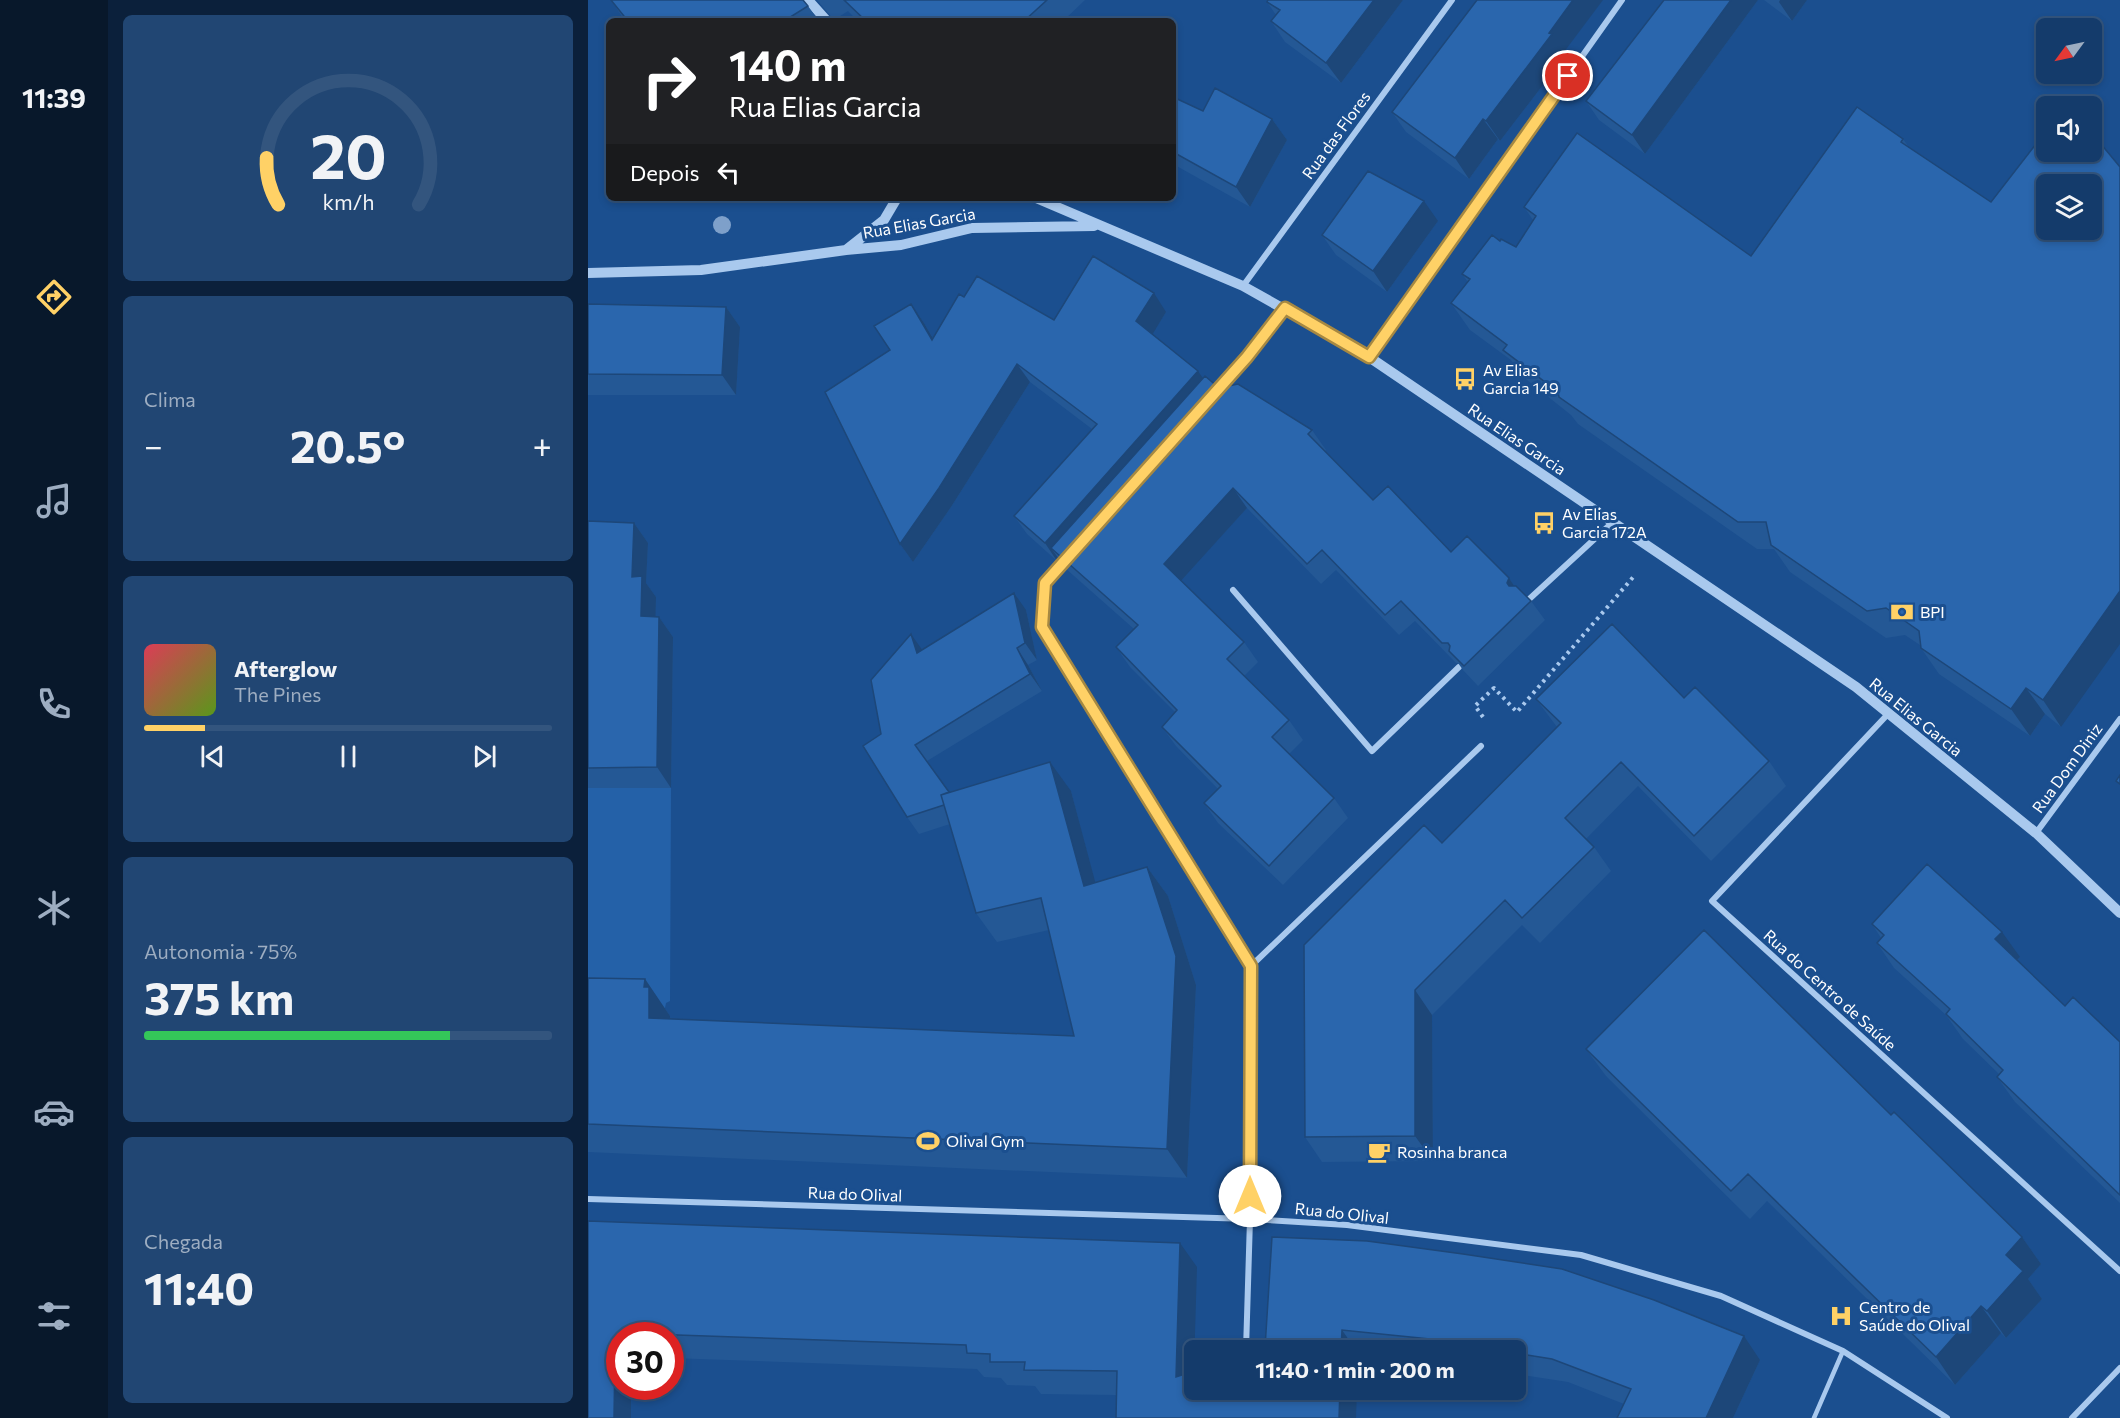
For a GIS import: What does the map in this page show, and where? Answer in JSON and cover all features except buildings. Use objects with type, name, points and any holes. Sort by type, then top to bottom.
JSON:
[{"type":"street","points":[[808,0],[824,18]]},
{"type":"street","name":"Rua das Flores","points":[[1243,286],[1452,0]]},
{"type":"street","points":[[1369,357],[1622,0]]},
{"type":"street","points":[[846,250],[884,220],[895,201]]},
{"type":"street","points":[[1043,201],[1101,226]]},
{"type":"street","name":"Rua Elias Garcia","points":[[588,273],[701,270],[846,250],[902,245],[972,228],[1101,226],[1243,286],[1369,357],[1856,687],[2036,833],[2120,913]]},
{"type":"street","points":[[1208,400],[1247,357],[1285,308]]},
{"type":"street","points":[[1526,602],[1612,522]]},
{"type":"street","points":[[1068,557],[1045,583],[1042,627],[1251,966],[1250,1219],[1246,1340]]},
{"type":"street","points":[[1233,590],[1372,750],[1459,667]]},
{"type":"street","name":"Rua do Centro de Saúde","points":[[1888,714],[1712,901],[2120,1271]]},
{"type":"street","name":"Rua Dom Diniz","points":[[2036,833],[2120,719]]},
{"type":"street","points":[[1251,966],[1481,746]]},
{"type":"street","name":"Rua do Olival","points":[[588,1199],[1250,1219],[1347,1226],[1581,1256],[1721,1296],[1843,1351],[1947,1418]]},
{"type":"street","points":[[2072,1418],[2120,1368]]},
{"type":"lane","points":[[1814,1418],[1843,1351]]},
{"type":"path","points":[[1481,746],[1495,733],[1475,706],[1494,688],[1517,712],[1656,552]]},
{"type":"shaded area","points":[[588,788],[671,788],[670,1001],[666,1003],[665,1008],[588,1006]]},
{"type":"place","name":"Av Elias Garcia 149","points":[[1465,379]]},
{"type":"place","name":"Av Elias Garcia 172A","points":[[1544,523]]},
{"type":"place","name":"BPI","points":[[1902,612]]},
{"type":"place","name":"Olival Gym","points":[[928,1141]]},
{"type":"place","name":"Rosinha branca","points":[[1379,1152]]},
{"type":"place","name":"Centro de Saúde do Olival","points":[[1841,1316]]},
{"type":"route","points":[[1250,1196],[1251,966],[1042,627],[1045,583],[1247,357],[1285,308],[1369,357],[1568,76]]}]
